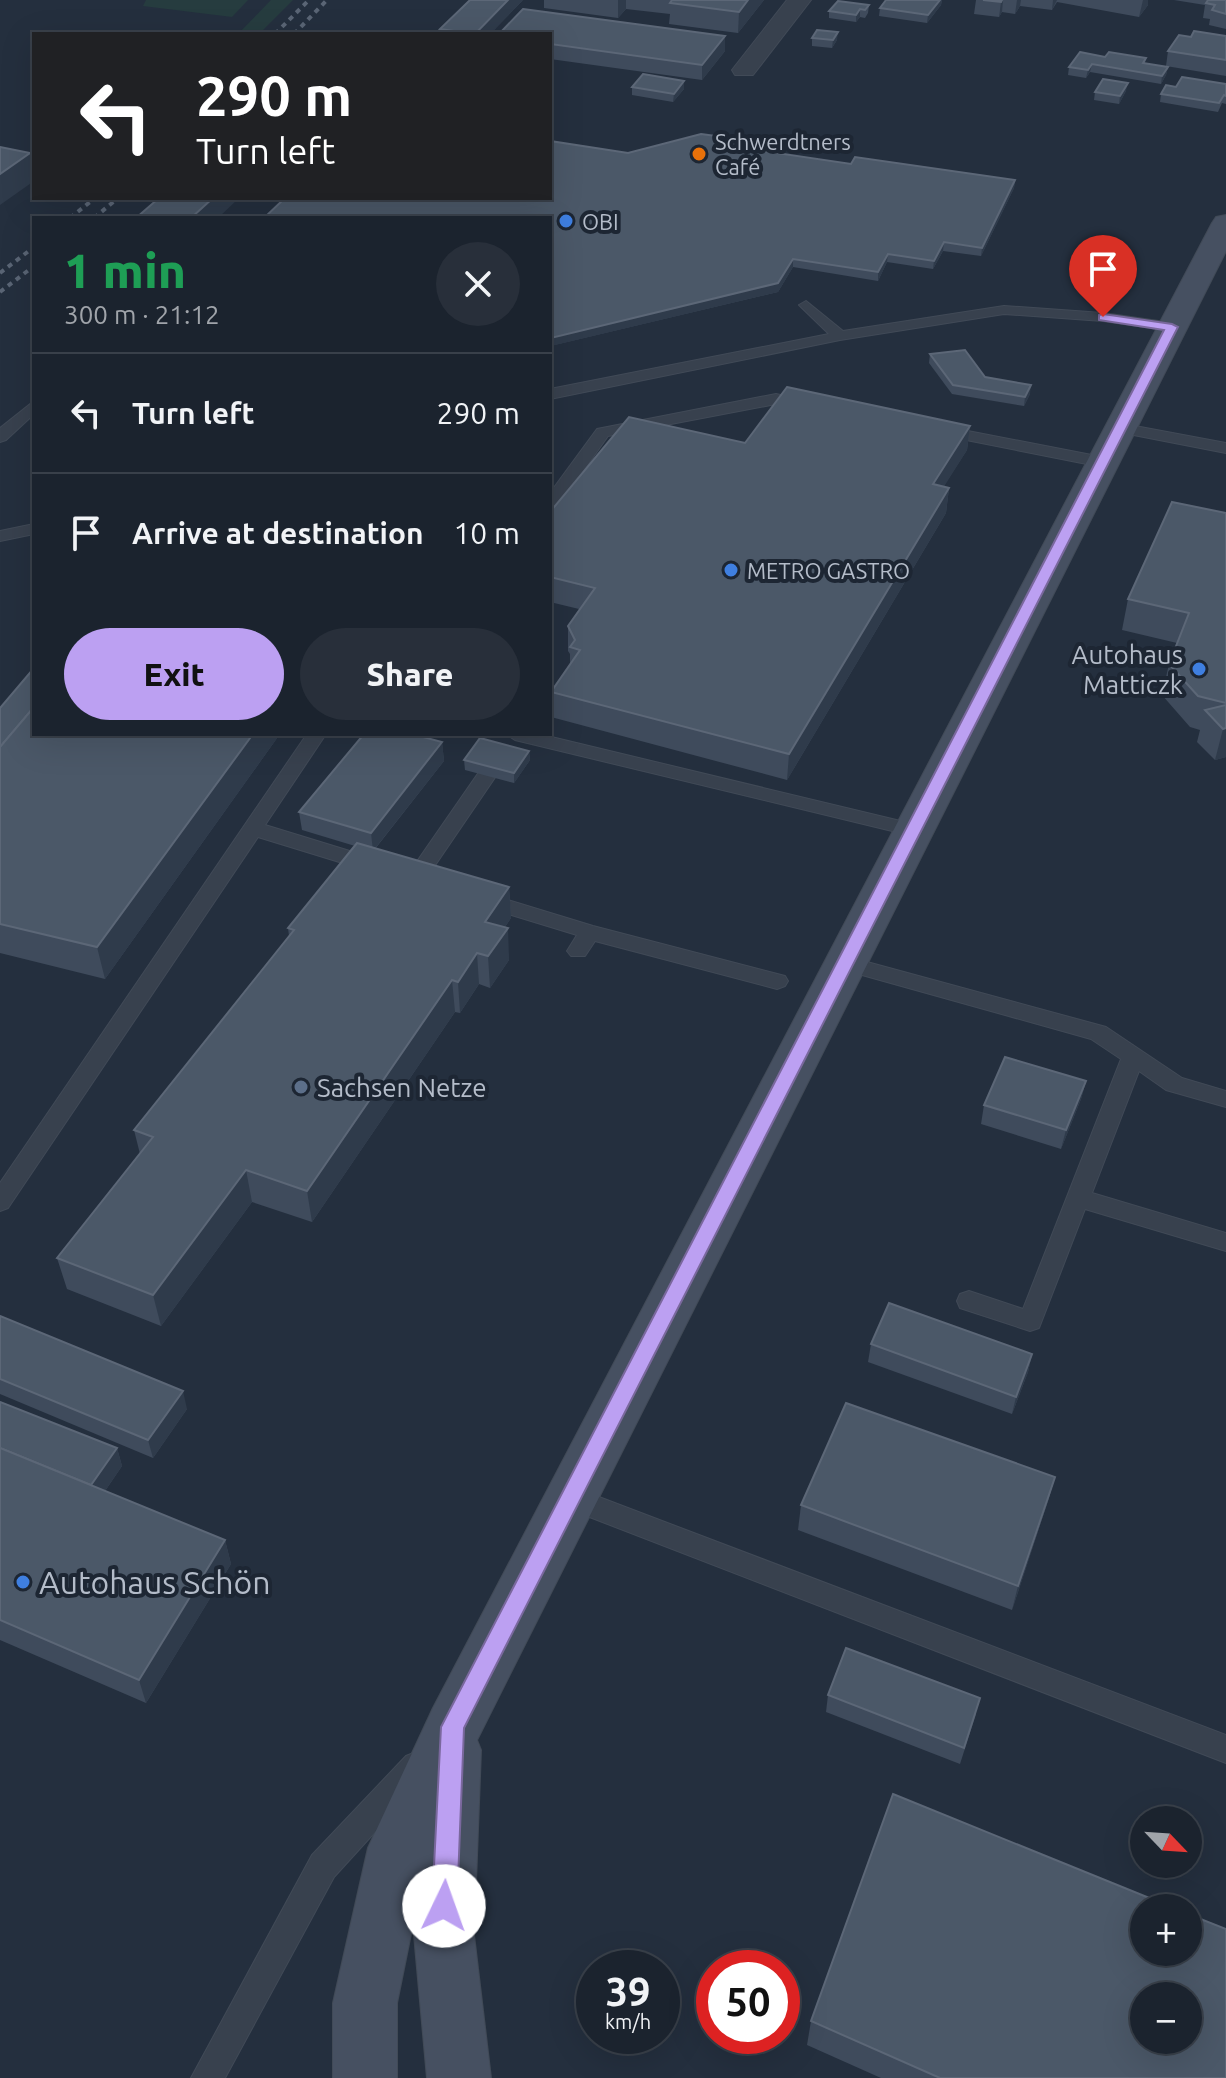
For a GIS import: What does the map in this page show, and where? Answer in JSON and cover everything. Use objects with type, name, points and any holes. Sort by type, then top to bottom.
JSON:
[{"type":"main road","points":[[365,2078],[365,2003],[398,1848],[453,1727],[1226,223]]},
{"type":"main road","points":[[453,1727],[443,1935],[459,2078]]},
{"type":"street","points":[[744,70],[799,0]]},
{"type":"lane","points":[[806,305],[840,336]]},
{"type":"lane","points":[[552,394],[840,336],[1004,310],[1103,317],[1172,327]]},
{"type":"lane","points":[[552,502],[603,432],[776,399],[821,408]]},
{"type":"lane","points":[[0,437],[32,408]]},
{"type":"lane","points":[[927,428],[1110,445],[1226,448]]},
{"type":"lane","points":[[0,536],[32,529]]},
{"type":"lane","points":[[0,1202],[316,736]]},
{"type":"lane","points":[[523,736],[913,830]]},
{"type":"lane","points":[[255,829],[408,876],[486,776]]},
{"type":"lane","points":[[459,892],[590,932],[777,981]]},
{"type":"lane","points":[[578,951],[590,932]]},
{"type":"lane","points":[[845,963],[1098,1033],[1174,1084],[1226,1099]]},
{"type":"lane","points":[[969,1301],[1030,1321],[1133,1057]]},
{"type":"lane","points":[[1078,1198],[1226,1242]]},
{"type":"lane","points":[[570,1498],[1226,1749]]},
{"type":"lane","points":[[207,2078],[323,1866],[453,1727]]},
{"type":"green space","points":[[146,0],[248,0],[232,17],[143,6]]},
{"type":"green space","points":[[271,0],[293,0],[261,32],[240,32]]},
{"type":"building","points":[[470,0],[508,0],[477,32],[440,29]]},
{"type":"building","points":[[672,0],[748,0],[739,12],[670,3]]},
{"type":"building","points":[[886,0],[940,0],[928,15],[880,8]]},
{"type":"building","points":[[1208,0],[1226,0],[1226,14],[1212,10],[1215,5],[1206,3]]},
{"type":"building","points":[[838,1],[869,5],[856,15],[829,11]]},
{"type":"building","points":[[523,9],[725,36],[702,65],[552,44],[552,32],[501,32]]},
{"type":"building","points":[[817,30],[838,32],[833,40],[812,38]]},
{"type":"building","points":[[1194,31],[1226,36],[1226,60],[1168,51],[1179,35],[1191,37]]},
{"type":"building","points":[[1080,52],[1105,57],[1109,52],[1146,58],[1143,63],[1168,67],[1162,76],[1092,64],[1088,70],[1069,67]]},
{"type":"building","points":[[643,74],[684,81],[674,94],[632,87]]},
{"type":"building","points":[[1182,77],[1226,84],[1226,96],[1219,103],[1161,94],[1166,85],[1176,87]]},
{"type":"building","points":[[1103,79],[1128,83],[1120,96],[1095,92]]},
{"type":"building","points":[[701,134],[768,143],[763,151],[851,164],[855,157],[1015,180],[982,248],[944,242],[934,261],[888,254],[878,272],[793,259],[778,283],[552,338],[552,216],[266,216],[283,200],[552,200],[552,141],[628,153]]},
{"type":"building","points":[[0,147],[30,153],[0,174]]},
{"type":"building","points":[[157,200],[211,200],[193,216],[138,216]]},
{"type":"building","points":[[965,350],[985,377],[1031,385],[1025,397],[953,385],[930,354]]},
{"type":"building","name":"METRO GASTRO","points":[[787,387],[970,426],[933,484],[949,488],[789,754],[552,692],[580,650],[570,647],[575,640],[568,626],[595,588],[552,577],[552,510],[629,417],[745,443]]},
{"type":"building","name":"Autohaus Matticzk","points":[[1172,502],[1226,513],[1226,703],[1198,696],[1169,664],[1189,613],[1128,599]]},
{"type":"building","points":[[32,670],[32,709],[0,747],[0,708]]},
{"type":"building","points":[[1226,705],[1226,728],[1223,729],[1205,710]]},
{"type":"building","points":[[32,709],[32,736],[252,736],[97,947],[0,924],[0,747]]},
{"type":"building","points":[[362,736],[420,736],[442,742],[371,833],[299,812]]},
{"type":"building","points":[[480,738],[529,751],[514,773],[464,760]]},
{"type":"building","name":"Sachsen Netze","points":[[357,843],[509,887],[485,922],[508,928],[488,956],[477,953],[458,982],[452,980],[307,1191],[246,1170],[153,1295],[57,1258],[153,1137],[134,1130],[294,930],[288,928]]},
{"type":"building","points":[[1005,1057],[1086,1081],[1066,1130],[984,1105]]},
{"type":"building","points":[[889,1303],[1032,1354],[1016,1397],[871,1344]]},
{"type":"building","points":[[0,1316],[183,1391],[148,1440],[0,1379]]},
{"type":"building","points":[[0,1402],[117,1448],[91,1485],[0,1448]]},
{"type":"building","points":[[846,1403],[1055,1477],[1018,1586],[801,1505]]},
{"type":"building","points":[[0,1448],[225,1540],[139,1680],[0,1620]]},
{"type":"building","points":[[846,1648],[980,1698],[964,1748],[828,1695]]},
{"type":"building","points":[[893,1794],[1139,1894],[1130,1894],[1130,1966],[1202,1966],[1202,1920],[1226,1929],[1226,2078],[940,2078],[811,2021]]},
{"type":"railway","points":[[277,32],[309,0]]},
{"type":"railway","points":[[296,32],[327,0]]},
{"type":"railway","points":[[72,216],[92,200]]},
{"type":"railway","points":[[96,216],[116,200]]},
{"type":"railway","points":[[0,273],[32,249]]},
{"type":"railway","points":[[0,292],[32,268]]},
{"type":"place","name":"Schwerdtners Café","points":[[699,154]]},
{"type":"place","name":"OBI","points":[[566,221]]},
{"type":"place","name":"METRO GASTRO","points":[[731,570]]},
{"type":"place","name":"Autohaus Matticzk","points":[[1199,669]]},
{"type":"place","name":"Sachsen Netze","points":[[301,1087]]},
{"type":"place","name":"Autohaus Schön","points":[[23,1582]]},
{"type":"route","points":[[444,1906],[453,1727],[1172,327],[1103,317]]}]
